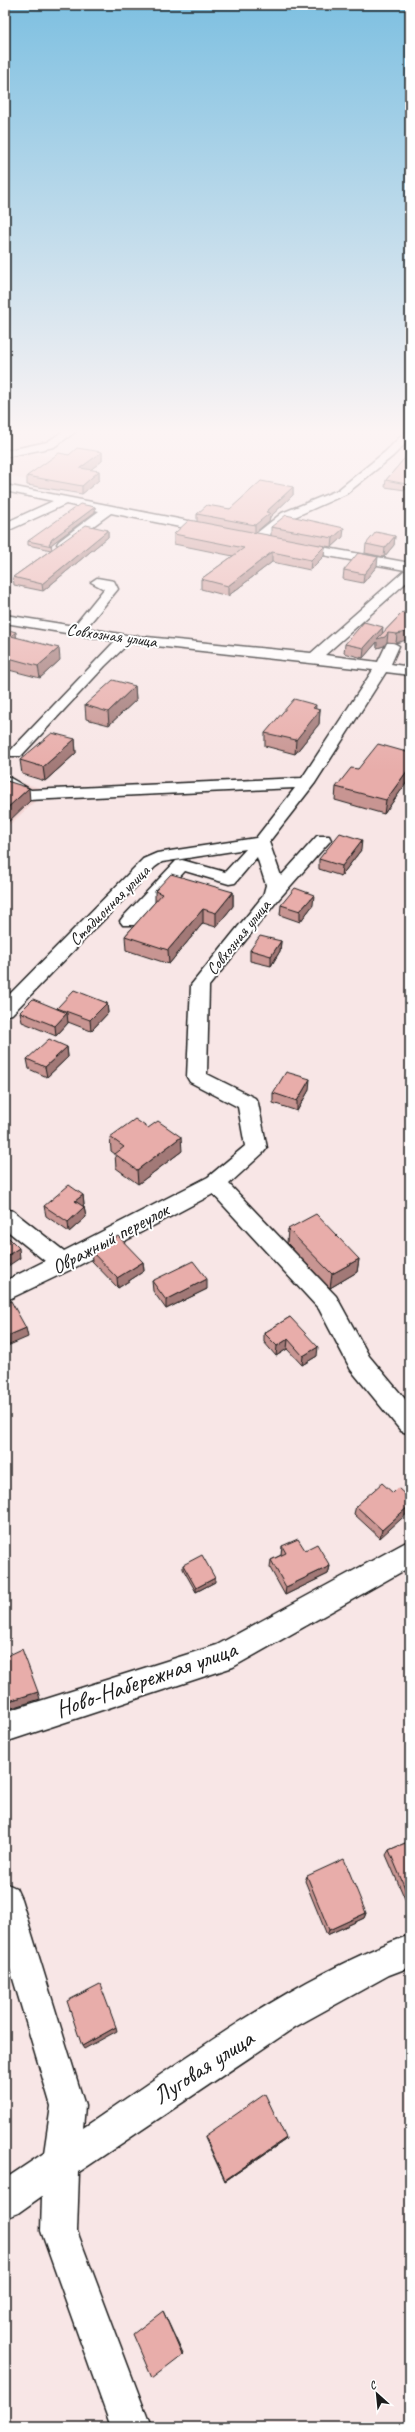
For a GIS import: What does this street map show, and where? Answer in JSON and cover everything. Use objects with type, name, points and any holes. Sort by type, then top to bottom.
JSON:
[{"type":"street","points":[[58,548],[64,543]]},
{"type":"street","points":[[284,543],[410,567]]},
{"type":"street","points":[[314,658],[410,572]]},
{"type":"street","points":[[76,631],[111,590],[109,584],[98,582]]},
{"type":"street","name":"Совхозная улица","points":[[5,619],[126,639],[314,658],[410,671]]},
{"type":"street","points":[[16,753],[100,663],[126,639]]},
{"type":"street","points":[[129,921],[182,865],[229,879],[261,842],[307,783],[382,668],[392,646]]},
{"type":"street","points":[[5,780],[28,795],[307,783]]},
{"type":"street","points":[[272,897],[322,840]]},
{"type":"street","name":"Совхозная улица","points":[[197,1077],[200,985],[272,897],[275,884],[261,842]]},
{"type":"street","name":"Стадионная улица","points":[[5,1010],[149,863],[157,858],[261,842]]},
{"type":"street","name":"Овражный переулок","points":[[5,1292],[64,1263],[216,1183],[256,1148],[248,1103],[197,1077]]},
{"type":"street","points":[[216,1183],[328,1303],[348,1344],[360,1363],[410,1423]]},
{"type":"street","points":[[5,1217],[64,1263]]},
{"type":"street","name":"Ново-Набережная улица","points":[[5,1727],[223,1657],[410,1553]]},
{"type":"street","points":[[5,1898],[68,2106],[61,2161],[59,2231],[130,2427]]},
{"type":"street","name":"Луговая улица","points":[[5,2200],[61,2161],[282,2015],[380,1962],[410,1951]]},
{"type":"shaded area","points":[[5,778],[47,790],[5,829]]},
{"type":"building","points":[[40,543],[49,543],[52,546]]},
{"type":"building","points":[[60,543],[92,543],[42,584],[13,577]]},
{"type":"building","points":[[221,543],[312,543],[325,546],[311,560],[272,552],[228,586],[201,579],[244,548]]},
{"type":"building","points":[[366,543],[389,543],[385,548]]},
{"type":"building","points":[[358,553],[378,557],[364,574],[344,570]]},
{"type":"building","points":[[403,612],[410,614],[410,631],[397,634],[388,633],[385,637],[377,639]]},
{"type":"building","points":[[364,622],[383,627],[364,648],[345,644]]},
{"type":"building","points":[[5,629],[16,632],[11,636],[59,648],[38,666],[5,657]]},
{"type":"building","points":[[113,680],[135,686],[108,712],[85,705]]},
{"type":"building","points":[[294,699],[316,705],[313,708],[320,710],[296,740],[265,733]]},
{"type":"building","points":[[52,733],[75,739],[43,767],[20,760]]},
{"type":"building","points":[[378,744],[410,753],[410,767],[386,800],[336,787],[351,768],[358,769]]},
{"type":"building","points":[[7,781],[29,788],[5,810],[5,783]]},
{"type":"building","points":[[340,833],[362,840],[342,866],[319,859]]},
{"type":"building","points":[[171,874],[233,892],[216,913],[203,909],[168,950],[125,936],[162,894],[155,891]]},
{"type":"building","points":[[295,888],[314,895],[300,911],[281,905]]},
{"type":"building","points":[[260,936],[281,941],[271,956],[250,950]]},
{"type":"building","points":[[74,990],[107,1003],[90,1020],[57,1008]]},
{"type":"building","points":[[33,999],[67,1013],[55,1026],[20,1012]]},
{"type":"building","points":[[49,1039],[67,1047],[45,1067],[27,1059]]},
{"type":"building","points":[[286,1072],[310,1079],[297,1101],[273,1093]]},
{"type":"building","points":[[135,1119],[148,1128],[158,1121],[181,1137],[137,1170],[115,1154],[124,1147],[110,1137]]},
{"type":"building","points":[[69,1185],[83,1195],[75,1201],[84,1207],[68,1222],[44,1206]]},
{"type":"building","points":[[316,1214],[359,1259],[332,1274],[288,1229]]},
{"type":"building","points":[[5,1234],[19,1248],[5,1257]]},
{"type":"building","points":[[118,1236],[143,1262],[117,1278],[91,1251]]},
{"type":"building","points":[[193,1261],[207,1279],[166,1300],[152,1281]]},
{"type":"building","points":[[11,1301],[26,1328],[5,1337],[5,1303]]},
{"type":"building","points":[[290,1317],[318,1347],[303,1356],[288,1339],[277,1346],[264,1333]]},
{"type":"building","points":[[382,1483],[393,1493],[398,1488],[410,1499],[410,1505],[382,1530],[356,1506]]},
{"type":"building","points":[[298,1539],[305,1550],[317,1544],[330,1566],[286,1587],[271,1560],[286,1553],[282,1546]]},
{"type":"building","points":[[202,1555],[215,1578],[196,1588],[183,1565]]},
{"type":"building","points":[[22,1649],[38,1692],[9,1701],[5,1690],[5,1657]]},
{"type":"building","points":[[410,1841],[410,1900],[389,1850]]},
{"type":"building","points":[[344,1859],[366,1913],[329,1930],[307,1876]]},
{"type":"building","points":[[100,1984],[116,2027],[82,2046],[67,2001]]},
{"type":"building","points":[[265,2094],[286,2138],[225,2180],[205,2136]]},
{"type":"building","points":[[163,2311],[182,2355],[152,2378],[133,2334]]}]
